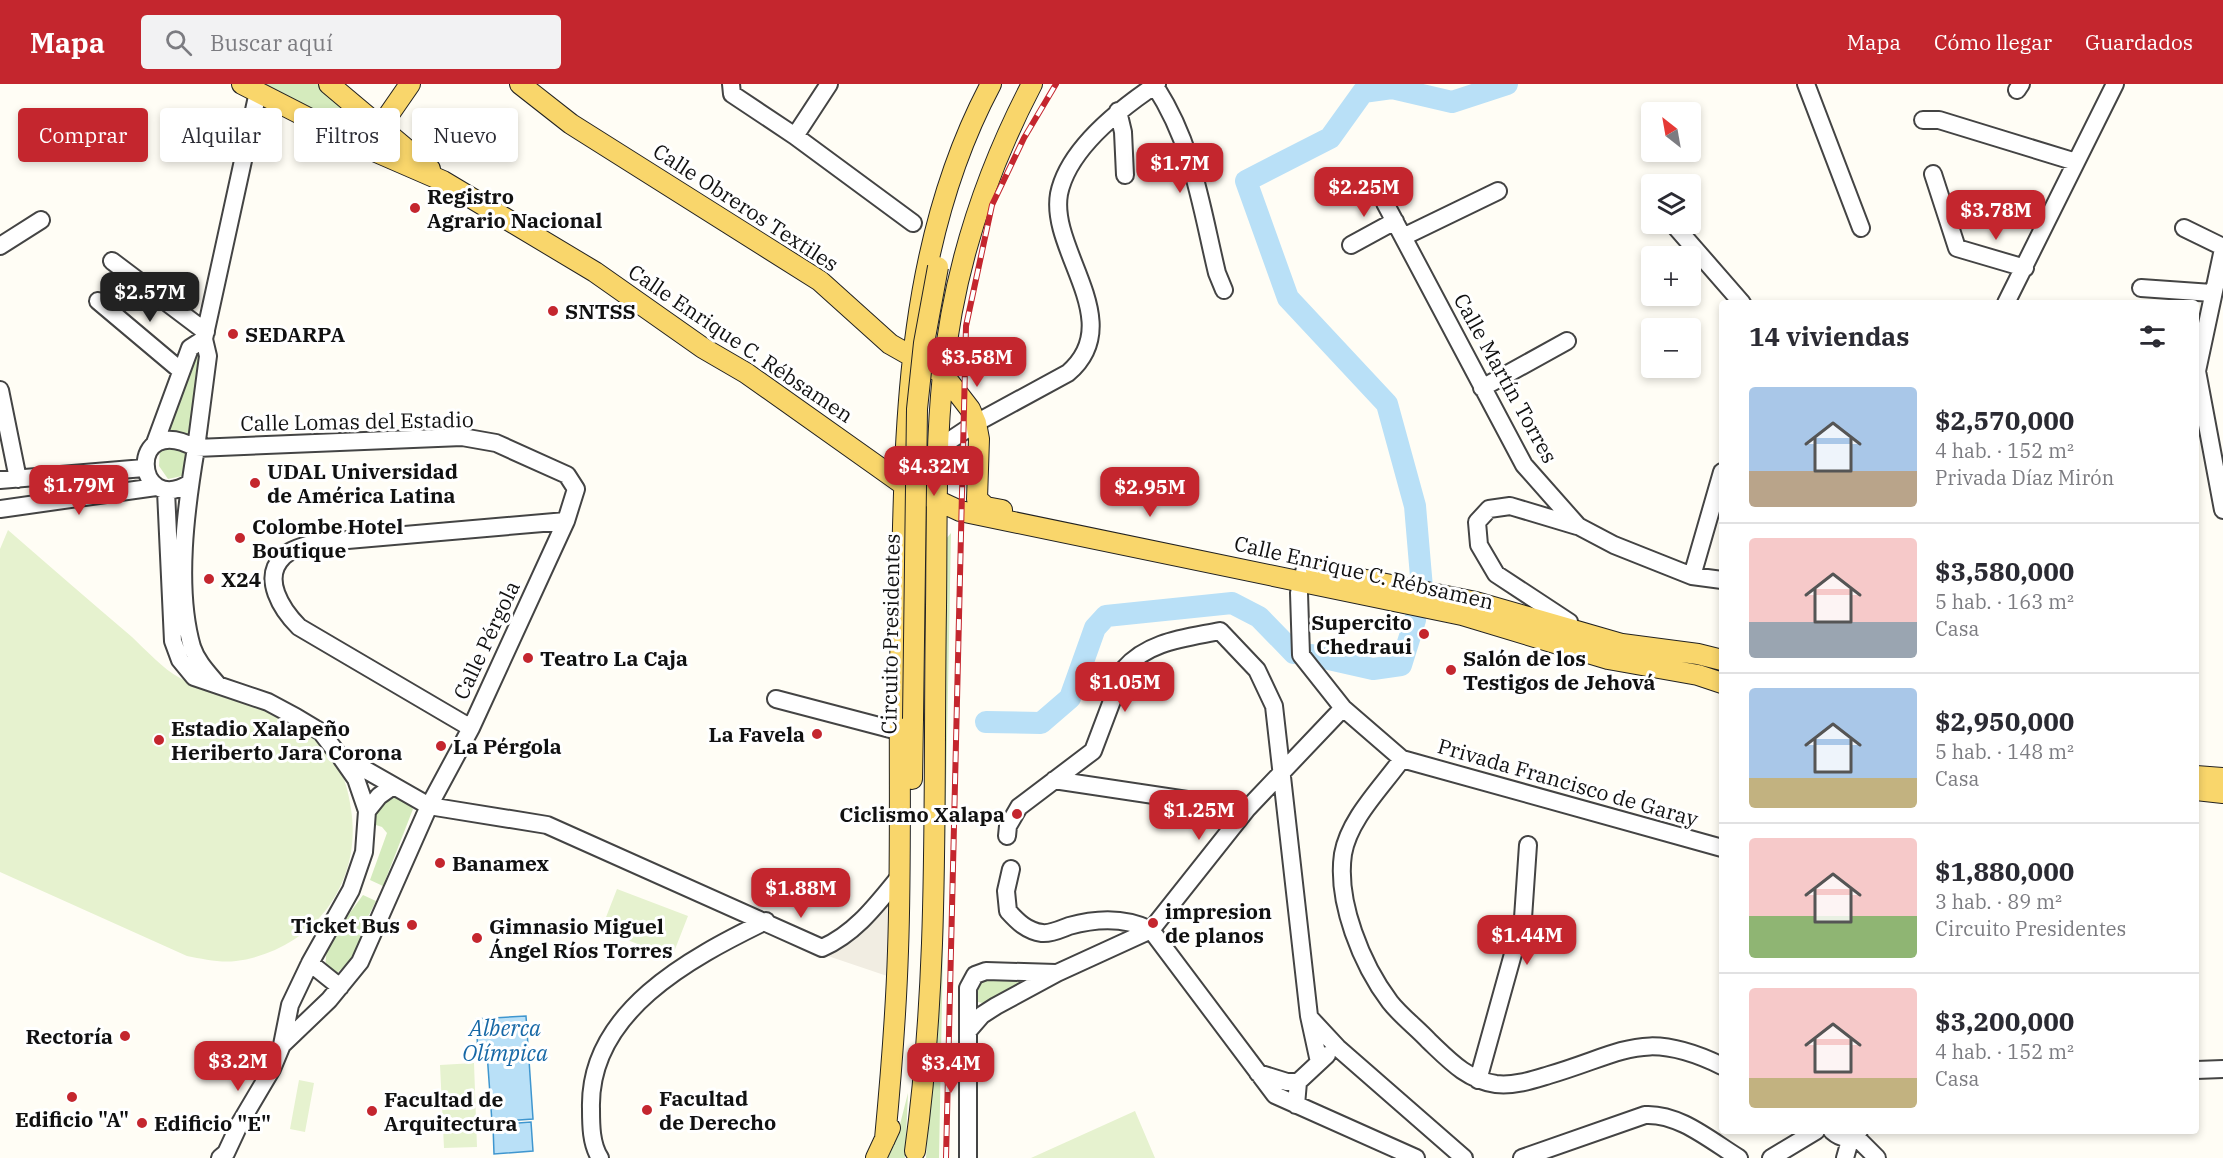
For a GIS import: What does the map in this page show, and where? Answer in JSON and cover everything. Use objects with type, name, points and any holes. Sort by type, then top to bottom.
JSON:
[{"type":"main road","name":"Calle Enrique C. Rébsamen","points":[[329,84],[359,108]]},
{"type":"main road","points":[[393,108],[410,84]]},
{"type":"main road","name":"Calle Obreros Textiles","points":[[520,84],[571,124],[820,281],[890,344],[943,374]]},
{"type":"main road","name":"Circuito Presidentes","points":[[876,1158],[897,1104],[908,997],[917,409],[924,343],[971,158],[1006,84]]},
{"type":"main road","name":"Circuito Presidentes","points":[[915,1155],[923,939],[928,409],[945,267],[1005,114],[1021,84]]},
{"type":"main road","points":[[915,1155],[926,1070],[935,924],[937,500],[943,374],[951,322],[976,214],[988,180],[1032,84]]},
{"type":"main road","name":"Calle Enrique C. Rébsamen","points":[[253,87],[294,109]]},
{"type":"main road","points":[[885,1138],[896,1004],[900,876],[899,671],[904,485],[911,356],[917,315],[943,207],[984,88]]},
{"type":"main road","name":"Calle Enrique C. Rébsamen","points":[[400,142],[443,181]]},
{"type":"main road","name":"Calle Enrique C. Rébsamen","points":[[399,162],[443,181],[595,272],[703,348],[746,373],[904,485],[969,513],[1304,574],[1476,602],[1568,624],[1622,644],[1719,659]]},
{"type":"main road","points":[[917,315],[920,328],[929,337],[940,334],[951,322]]},
{"type":"main road","name":"Calle Enrique C. Rébsamen","points":[[943,374],[970,409],[976,423],[979,439],[977,499],[986,507],[1304,574],[1462,615],[1608,659],[1698,675],[1719,681]]},
{"type":"main road","points":[[904,485],[927,480],[939,468]]},
{"type":"main road","points":[[901,621],[907,631],[918,635],[928,632],[936,623]]},
{"type":"main road","points":[[899,671],[907,663],[918,660],[928,664],[935,673]]},
{"type":"main road","points":[[2199,776],[2223,778]]},
{"type":"main road","points":[[2199,790],[2223,793]]},
{"type":"street","points":[[795,136],[829,84]]},
{"type":"street","points":[[1806,84],[1861,228]]},
{"type":"street","points":[[2008,300],[2115,84]]},
{"type":"street","points":[[940,447],[976,423],[1068,373],[1078,364],[1087,350],[1091,336],[1088,304],[1060,217],[1059,195],[1072,161],[1118,111],[1156,85],[1172,111],[1188,150],[1217,273],[1224,290]]},
{"type":"street","points":[[220,1158],[226,1153],[282,1045],[290,1005],[310,963],[351,890],[364,852],[367,811],[356,779],[321,732],[268,702],[194,677],[180,660],[173,641],[176,562],[196,448],[208,356],[205,336],[253,87]]},
{"type":"street","points":[[731,89],[913,223]]},
{"type":"street","points":[[1118,111],[1123,132],[1125,175]]},
{"type":"street","points":[[1923,120],[1939,120],[2076,162]]},
{"type":"street","points":[[1933,174],[1957,248],[2025,268]]},
{"type":"street","points":[[1403,237],[1498,190]]},
{"type":"street","name":"Calle Martín Torres","points":[[1385,203],[1524,465],[1578,526],[1614,545],[1692,576],[1719,580]]},
{"type":"street","points":[[0,246],[41,220]]},
{"type":"street","points":[[1351,245],[1395,221]]},
{"type":"street","points":[[2184,228],[2223,248],[2199,356]]},
{"type":"street","points":[[1682,234],[1739,300]]},
{"type":"street","points":[[112,261],[205,336]]},
{"type":"street","points":[[2141,288],[2212,293]]},
{"type":"street","points":[[98,301],[180,370]]},
{"type":"street","points":[[176,562],[161,489],[148,478],[144,468],[146,454],[155,443],[190,348],[205,336]]},
{"type":"street","points":[[1482,388],[1567,341]]},
{"type":"street","points":[[2199,387],[2222,506]]},
{"type":"street","points":[[0,390],[18,479]]},
{"type":"street","points":[[155,443],[168,438],[182,440],[196,448]]},
{"type":"street","name":"Calle Lomas del Estadio","points":[[196,448],[462,438],[496,443],[567,475],[576,489]]},
{"type":"street","points":[[0,480],[144,468]]},
{"type":"street","points":[[1692,576],[1719,482]]},
{"type":"street","points":[[0,509],[161,489],[179,490],[190,483]]},
{"type":"street","name":"Calle Pérgola","points":[[282,1045],[340,987],[360,962],[429,806],[471,728],[566,521],[576,489]]},
{"type":"street","points":[[1568,624],[1496,574],[1479,545],[1476,522],[1489,509],[1510,506],[1578,526]]},
{"type":"street","points":[[471,728],[299,627],[279,601],[274,584],[276,567],[283,557],[313,543],[566,521]]},
{"type":"street","points":[[1304,574],[1299,603],[1301,655],[1343,708],[1402,759],[1354,824],[1343,854],[1343,882],[1353,935],[1390,1003],[1457,1067],[1478,1080],[1507,1085],[1525,1082],[1621,1050],[1648,1045],[1694,1052],[1719,1064]]},
{"type":"street","points":[[1007,836],[1008,826],[1019,807],[1093,751],[1124,669],[1130,662],[1145,649],[1220,631],[1257,670],[1274,706],[1309,1016],[1318,1062]]},
{"type":"street","points":[[776,699],[898,731]]},
{"type":"street","points":[[969,1030],[982,1015],[996,1006],[1057,973],[1151,930],[1247,809],[1343,708]]},
{"type":"street","points":[[338,754],[429,806],[547,825],[822,948],[842,940],[860,923],[900,876]]},
{"type":"street","name":"Privada Francisco de Garay","points":[[1402,759],[1719,847]]},
{"type":"street","points":[[1054,780],[1247,809]]},
{"type":"street","points":[[367,811],[379,796],[393,786]]},
{"type":"street","points":[[1478,1080],[1522,918],[1527,845]]},
{"type":"street","points":[[1011,869],[1006,891],[1008,911],[1028,929],[1045,933],[1081,923],[1110,920],[1133,921],[1151,930],[1275,1095],[1416,1158]]},
{"type":"street","points":[[600,1158],[591,1129],[590,1083],[606,1046],[625,1015],[663,980],[712,947],[766,921]]},
{"type":"street","points":[[310,963],[340,987]]},
{"type":"street","points":[[968,1158],[968,988],[975,975],[986,971],[1057,973]]},
{"type":"street","points":[[1309,1016],[1338,1048],[1464,1158]]},
{"type":"street","points":[[1296,1105],[1295,1092],[1298,1082],[1318,1062],[1338,1048]]},
{"type":"street","points":[[2199,1070],[2223,1069]]},
{"type":"street","points":[[1258,1073],[1287,1082],[1298,1082]]},
{"type":"street","points":[[1522,1158],[1645,1115],[1656,1115],[1681,1123],[1739,1158]]},
{"type":"street","points":[[1771,1158],[1811,1134]]},
{"type":"street","points":[[1835,1134],[1838,1137],[1855,1135]]},
{"type":"street","points":[[1845,1158],[1855,1135]]},
{"type":"street","points":[[1855,1135],[1877,1158]]},
{"type":"green space","points":[[267,84],[318,84],[348,108],[306,108],[266,88]]},
{"type":"green space","points":[[203,346],[193,438],[165,429],[197,347]]},
{"type":"green space","points":[[170,443],[187,450],[182,476],[168,479],[159,466],[160,449]]},
{"type":"green space","name":"Estadio Xalapeño Heriberto Jara Corona","points":[[8,530],[174,674],[189,682],[234,695],[276,711],[314,736],[331,753],[346,784],[351,809],[353,837],[349,863],[340,887],[326,909],[309,928],[288,944],[263,955],[236,961],[218,961],[187,956],[0,872],[0,549]]},
{"type":"green space","points":[[951,533],[939,1158],[926,1158],[935,1029],[946,539]]},
{"type":"green space","points":[[394,797],[402,797],[413,809],[383,886],[370,880],[387,833],[382,827],[376,825],[375,815],[382,804]]},
{"type":"green space","points":[[617,889],[688,916],[672,957],[601,930]]},
{"type":"green space","points":[[363,895],[376,901],[366,921],[359,952],[333,977],[325,971],[327,944]]},
{"type":"green space","points":[[1014,976],[1022,984],[987,1004],[978,1002],[975,988],[983,977]]},
{"type":"green space","points":[[474,1063],[477,1147],[444,1148],[440,1065]]},
{"type":"green space","points":[[299,1080],[314,1083],[305,1132],[290,1129]]},
{"type":"green space","points":[[908,1093],[905,1158],[887,1158],[897,1136]]},
{"type":"green space","points":[[1135,1111],[1155,1158],[1031,1158]]},
{"type":"shaded area","points":[[889,895],[895,897],[893,978],[825,955]]},
{"type":"water","name":"Alberca Olímpica","points":[[526,1016],[533,1119],[492,1122],[487,1053],[478,1053],[476,1019]]},
{"type":"water","points":[[531,1122],[533,1151],[494,1154],[493,1125]]},
{"type":"waterway","points":[[1422,588],[1415,506],[1387,404],[1288,298],[1246,181],[1330,138],[1363,92],[1392,88],[1452,102],[1507,84]]},
{"type":"waterway","points":[[986,722],[1041,723],[1070,698],[1095,628],[1106,616],[1232,603],[1259,617],[1294,653]]},
{"type":"waterway","points":[[1311,655],[1373,669],[1401,665],[1415,620]]},
{"type":"railway","points":[[946,1158],[966,326],[992,205],[1024,138],[1056,84]]},
{"type":"place","name":"Registro Agrario Nacional","points":[[415,208]]},
{"type":"place","name":"SNTSS","points":[[553,311]]},
{"type":"place","name":"SEDARPA","points":[[233,334]]},
{"type":"place","name":"UDAL Universidad de América Latina","points":[[255,483]]},
{"type":"place","name":"Colombe Hotel Boutique","points":[[240,538]]},
{"type":"place","name":"X24","points":[[209,579]]},
{"type":"place","name":"Supercito Chedraui","points":[[1424,634]]},
{"type":"place","name":"Teatro La Caja","points":[[528,658]]},
{"type":"place","name":"Salón de los Testigos de Jehová","points":[[1451,670]]},
{"type":"place","name":"La Favela","points":[[817,734]]},
{"type":"place","name":"Estadio Xalapeño Heriberto Jara Corona","points":[[159,740]]},
{"type":"place","name":"La Pérgola","points":[[441,746]]},
{"type":"place","name":"Ciclismo Xalapa","points":[[1017,814]]},
{"type":"place","name":"Banamex","points":[[440,863]]},
{"type":"place","name":"impresion de planos","points":[[1153,923]]},
{"type":"place","name":"Ticket Bus","points":[[412,925]]},
{"type":"place","name":"Gimnasio Miguel Ángel Ríos Torres","points":[[477,938]]},
{"type":"place","name":"Rectoría","points":[[125,1036]]},
{"type":"place","name":"Edificio \"A\"","points":[[72,1097]]},
{"type":"place","name":"Facultad de Derecho","points":[[647,1110]]},
{"type":"place","name":"Facultad de Arquitectura","points":[[372,1111]]},
{"type":"place","name":"Edificio \"E\"","points":[[142,1123]]}]
